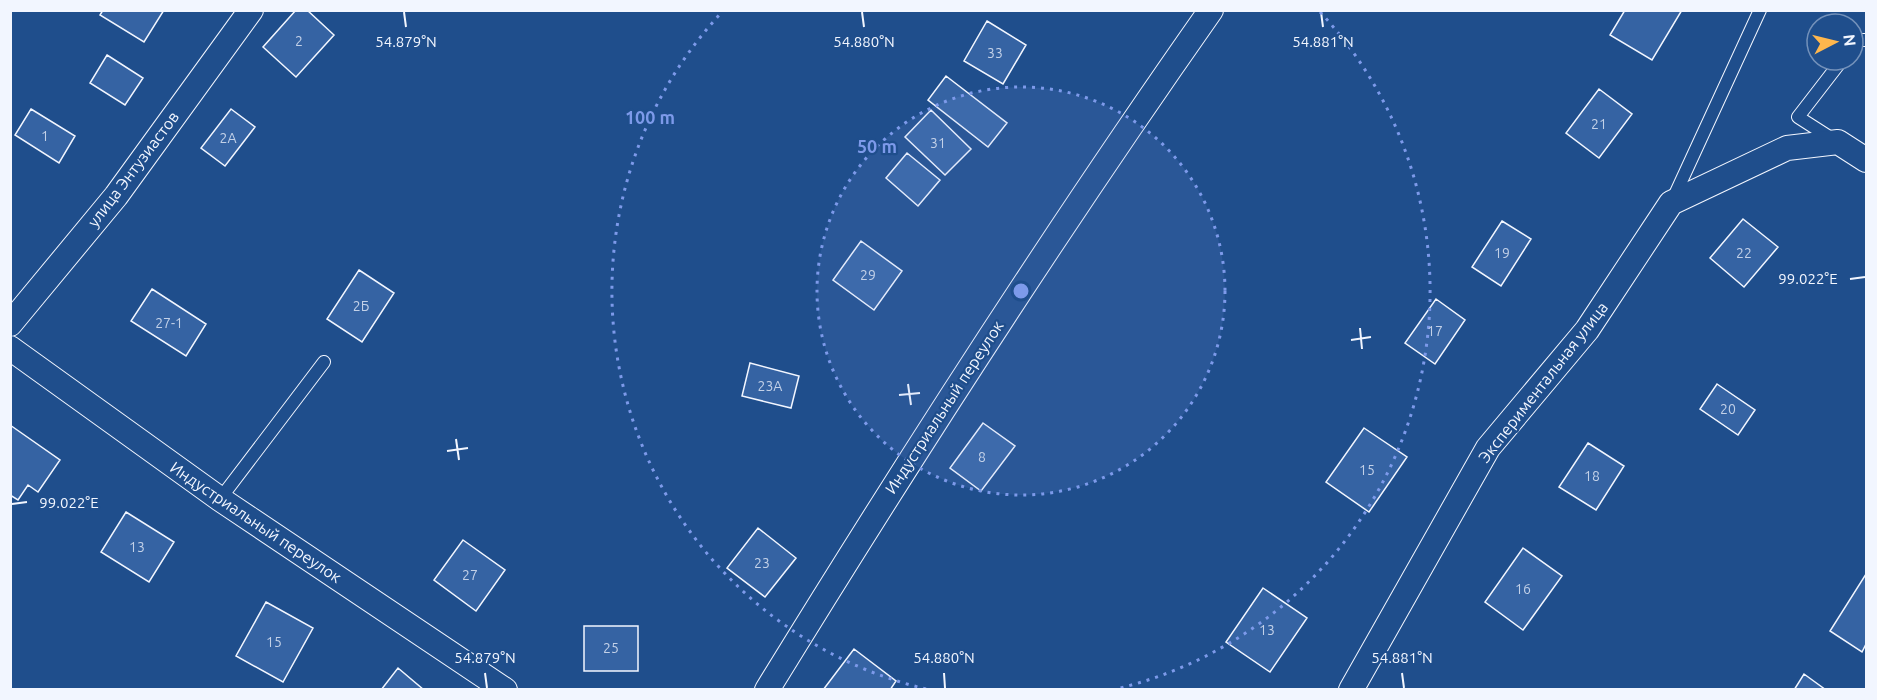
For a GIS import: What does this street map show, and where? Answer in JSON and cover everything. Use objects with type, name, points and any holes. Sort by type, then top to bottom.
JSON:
[{"type":"street","name":"улица Энтузиастов","points":[[10,324],[116,196],[251,10]]},
{"type":"street","name":"Индустриальный переулок","points":[[766,690],[912,455],[1114,148],[1211,10]]},
{"type":"street","points":[[1671,203],[1787,148],[1838,142],[1866,160]]},
{"type":"street","name":"Экспериментальная улица","points":[[1351,690],[1488,448],[1587,330],[1671,203]]},
{"type":"street","name":"Индустриальный переулок","points":[[10,348],[220,499],[505,690]]},
{"type":"lane","points":[[1671,203],[1760,10]]},
{"type":"lane","points":[[1833,72],[1798,117],[1838,142]]},
{"type":"lane","points":[[220,499],[324,362]]},
{"type":"building","points":[[103,10],[164,10],[144,42],[100,15]]},
{"type":"building","points":[[296,10],[307,10],[334,35],[296,77],[263,47]]},
{"type":"building","points":[[1625,10],[1682,10],[1652,60],[1610,35]]},
{"type":"building","points":[[987,21],[1026,45],[1003,84],[964,61]]},
{"type":"building","points":[[107,55],[143,78],[125,105],[90,83]]},
{"type":"building","points":[[946,76],[1007,123],[988,147],[928,100]]},
{"type":"building","points":[[1599,89],[1632,114],[1599,158],[1566,133]]},
{"type":"building","points":[[31,109],[75,136],[59,163],[15,135]]},
{"type":"building","points":[[231,109],[255,127],[225,166],[201,148]]},
{"type":"building","points":[[931,110],[971,149],[945,175],[905,137]]},
{"type":"building","points":[[907,153],[940,180],[918,206],[886,178]]},
{"type":"building","points":[[1743,219],[1778,247],[1744,287],[1710,258]]},
{"type":"building","points":[[1502,221],[1531,239],[1501,286],[1472,267]]},
{"type":"building","points":[[861,241],[902,271],[874,310],[833,280]]},
{"type":"building","points":[[359,270],[394,293],[362,342],[327,319]]},
{"type":"building","points":[[152,289],[206,324],[186,356],[131,321]]},
{"type":"building","points":[[1436,299],[1465,320],[1435,364],[1405,343]]},
{"type":"building","points":[[750,363],[799,376],[791,408],[742,396]]},
{"type":"building","points":[[1717,384],[1755,410],[1738,435],[1700,409]]},
{"type":"building","points":[[983,423],[1015,446],[981,491],[950,468]]},
{"type":"building","points":[[10,425],[60,460],[38,492],[28,485],[18,500],[10,495]]},
{"type":"building","points":[[1364,428],[1407,457],[1369,512],[1326,482]]},
{"type":"building","points":[[1588,443],[1624,466],[1596,510],[1559,487]]},
{"type":"building","points":[[126,512],[174,542],[149,582],[101,552]]},
{"type":"building","points":[[758,528],[796,558],[765,597],[727,568]]},
{"type":"building","points":[[463,540],[505,570],[476,611],[434,580]]},
{"type":"building","points":[[1523,548],[1562,576],[1523,630],[1485,602]]},
{"type":"building","points":[[1866,574],[1866,644],[1862,652],[1830,631]]},
{"type":"building","points":[[1263,588],[1307,618],[1270,672],[1226,642]]},
{"type":"building","points":[[266,602],[313,628],[283,682],[236,656]]},
{"type":"building","points":[[584,626],[638,626],[638,671],[584,671]]},
{"type":"building","points":[[854,649],[896,681],[890,690],[823,690]]},
{"type":"building","points":[[398,668],[424,690],[381,690]]},
{"type":"building","points":[[1804,674],[1826,690],[1794,690]]}]
